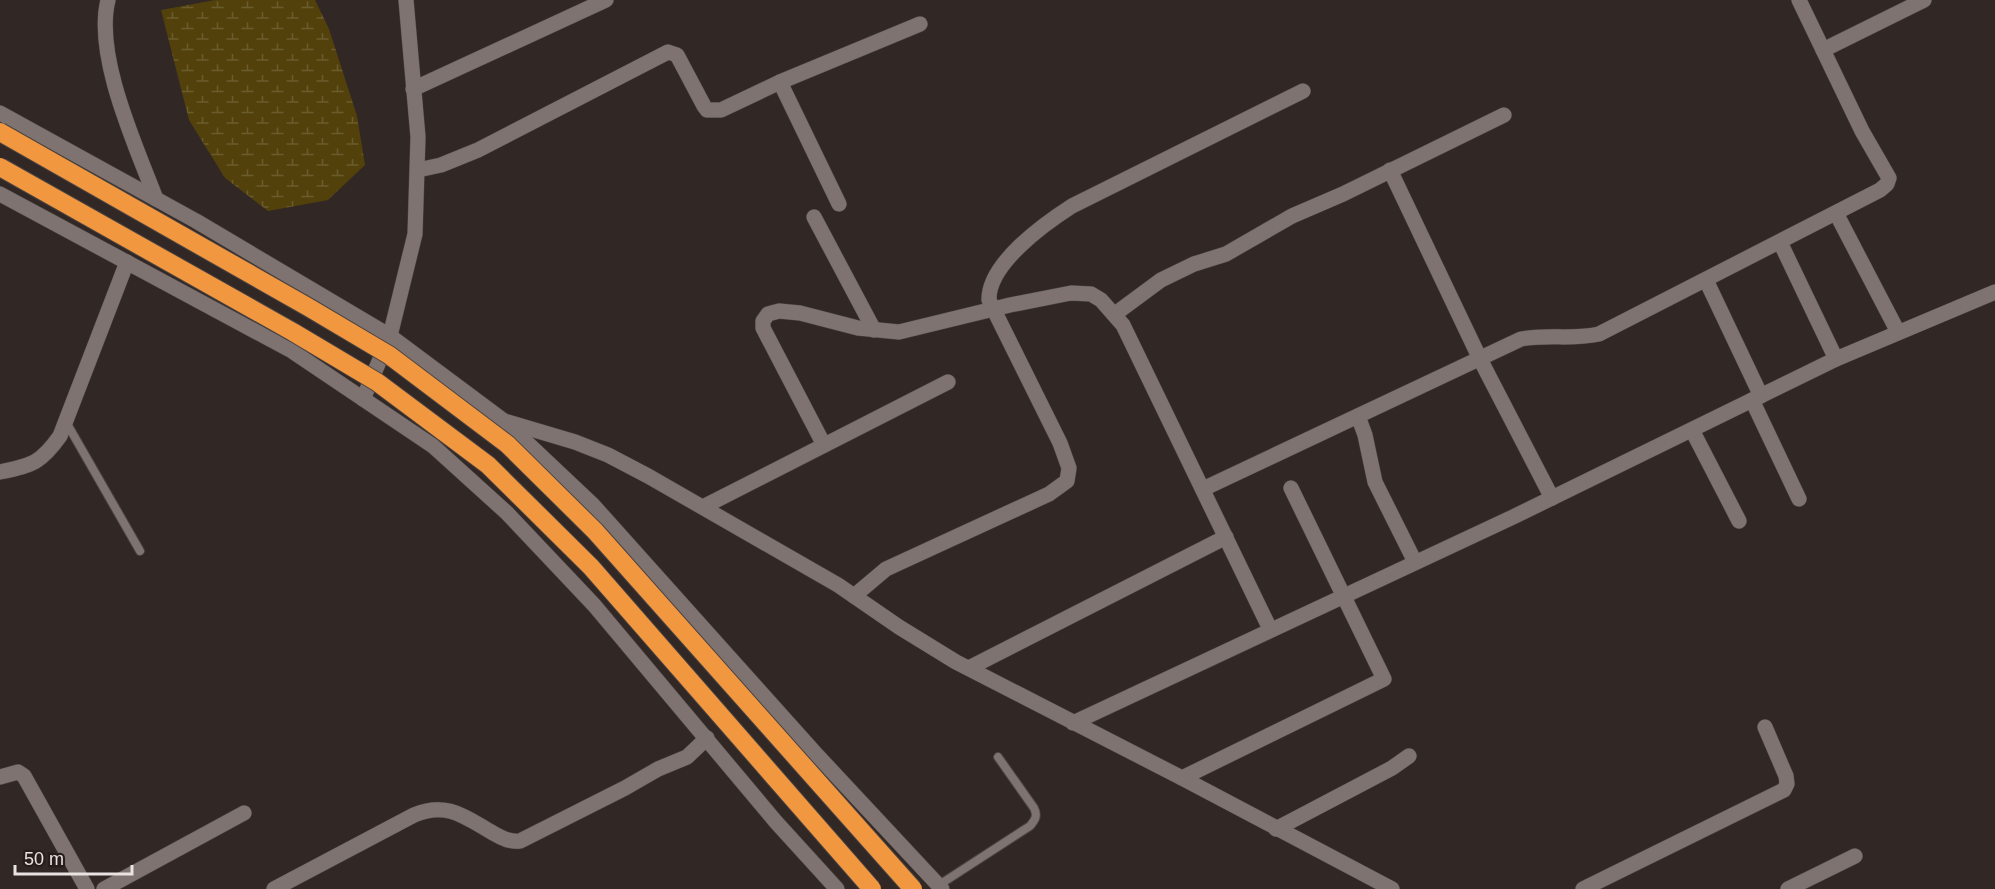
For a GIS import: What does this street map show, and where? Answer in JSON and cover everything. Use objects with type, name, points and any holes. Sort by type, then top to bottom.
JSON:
[{"type":"highway","points":[[0,132],[389,355],[507,444],[595,531],[913,889]]},
{"type":"highway","points":[[0,167],[294,332],[377,382],[488,465],[591,567],[872,889]]},
{"type":"street","points":[[108,0],[106,33],[111,67],[125,118],[156,199]]},
{"type":"street","points":[[363,399],[390,336],[415,234],[418,137],[406,0]]},
{"type":"street","points":[[413,89],[606,0]]},
{"type":"street","points":[[1823,50],[1924,0]]},
{"type":"street","points":[[1203,489],[1521,339],[1535,336],[1582,338],[1599,334],[1880,190],[1887,184],[1889,178],[1862,131],[1823,50],[1804,2]]},
{"type":"street","points":[[418,170],[441,165],[478,150],[668,52],[677,55],[707,110],[721,110],[780,82],[920,24]]},
{"type":"street","points":[[780,82],[839,204]]},
{"type":"street","points":[[854,596],[886,569],[1049,494],[1067,481],[1069,468],[1060,443],[989,300],[988,290],[999,268],[1041,226],[1072,206],[1303,91]]},
{"type":"street","points":[[0,113],[156,199],[390,336],[504,421],[593,505],[816,754],[940,887]]},
{"type":"street","points":[[1115,314],[1161,279],[1194,264],[1226,254],[1275,224],[1504,115]]},
{"type":"street","points":[[1390,170],[1480,359],[1552,498]]},
{"type":"street","points":[[0,194],[292,351],[433,446],[507,513],[594,605],[776,822],[837,889]]},
{"type":"street","points":[[1836,213],[1898,333]]},
{"type":"street","points":[[814,217],[874,330]]},
{"type":"street","points":[[1780,242],[1836,359]]},
{"type":"street","points":[[0,472],[35,464],[44,457],[60,436],[127,262]]},
{"type":"street","points":[[1706,280],[1799,499]]},
{"type":"street","points":[[1073,723],[1552,498],[1836,359],[1919,326],[1995,292]]},
{"type":"street","points":[[824,445],[763,328],[763,321],[768,314],[779,311],[800,313],[874,330],[899,332],[1071,293],[1091,294],[1115,314],[1130,339],[1270,629]]},
{"type":"street","points":[[703,507],[948,382]]},
{"type":"street","points":[[1358,416],[1376,482],[1415,562]]},
{"type":"street","points":[[504,421],[575,442],[608,455],[838,585],[899,627],[969,668],[1392,889]]},
{"type":"street","points":[[1692,430],[1739,521]]},
{"type":"street","points":[[1182,778],[1384,679],[1291,488]]},
{"type":"street","points":[[969,668],[1226,537]]},
{"type":"street","points":[[1583,889],[1784,790],[1787,784],[1786,776],[1765,727]]},
{"type":"street","points":[[274,889],[414,815],[434,808],[461,815],[511,842],[520,841],[658,769],[687,757],[707,738]]},
{"type":"street","points":[[1276,829],[1392,768],[1409,756]]},
{"type":"street","points":[[0,777],[18,772],[24,776],[87,889]]},
{"type":"street","points":[[104,889],[244,813]]},
{"type":"street","points":[[1788,889],[1856,856]]},
{"type":"lane","points":[[66,422],[140,550]]},
{"type":"lane","points":[[940,887],[1035,821],[1034,808],[998,757]]},
{"type":"green space","points":[[215,0],[315,0],[329,29],[357,116],[365,165],[328,200],[268,211],[225,178],[189,120],[161,10]]}]
